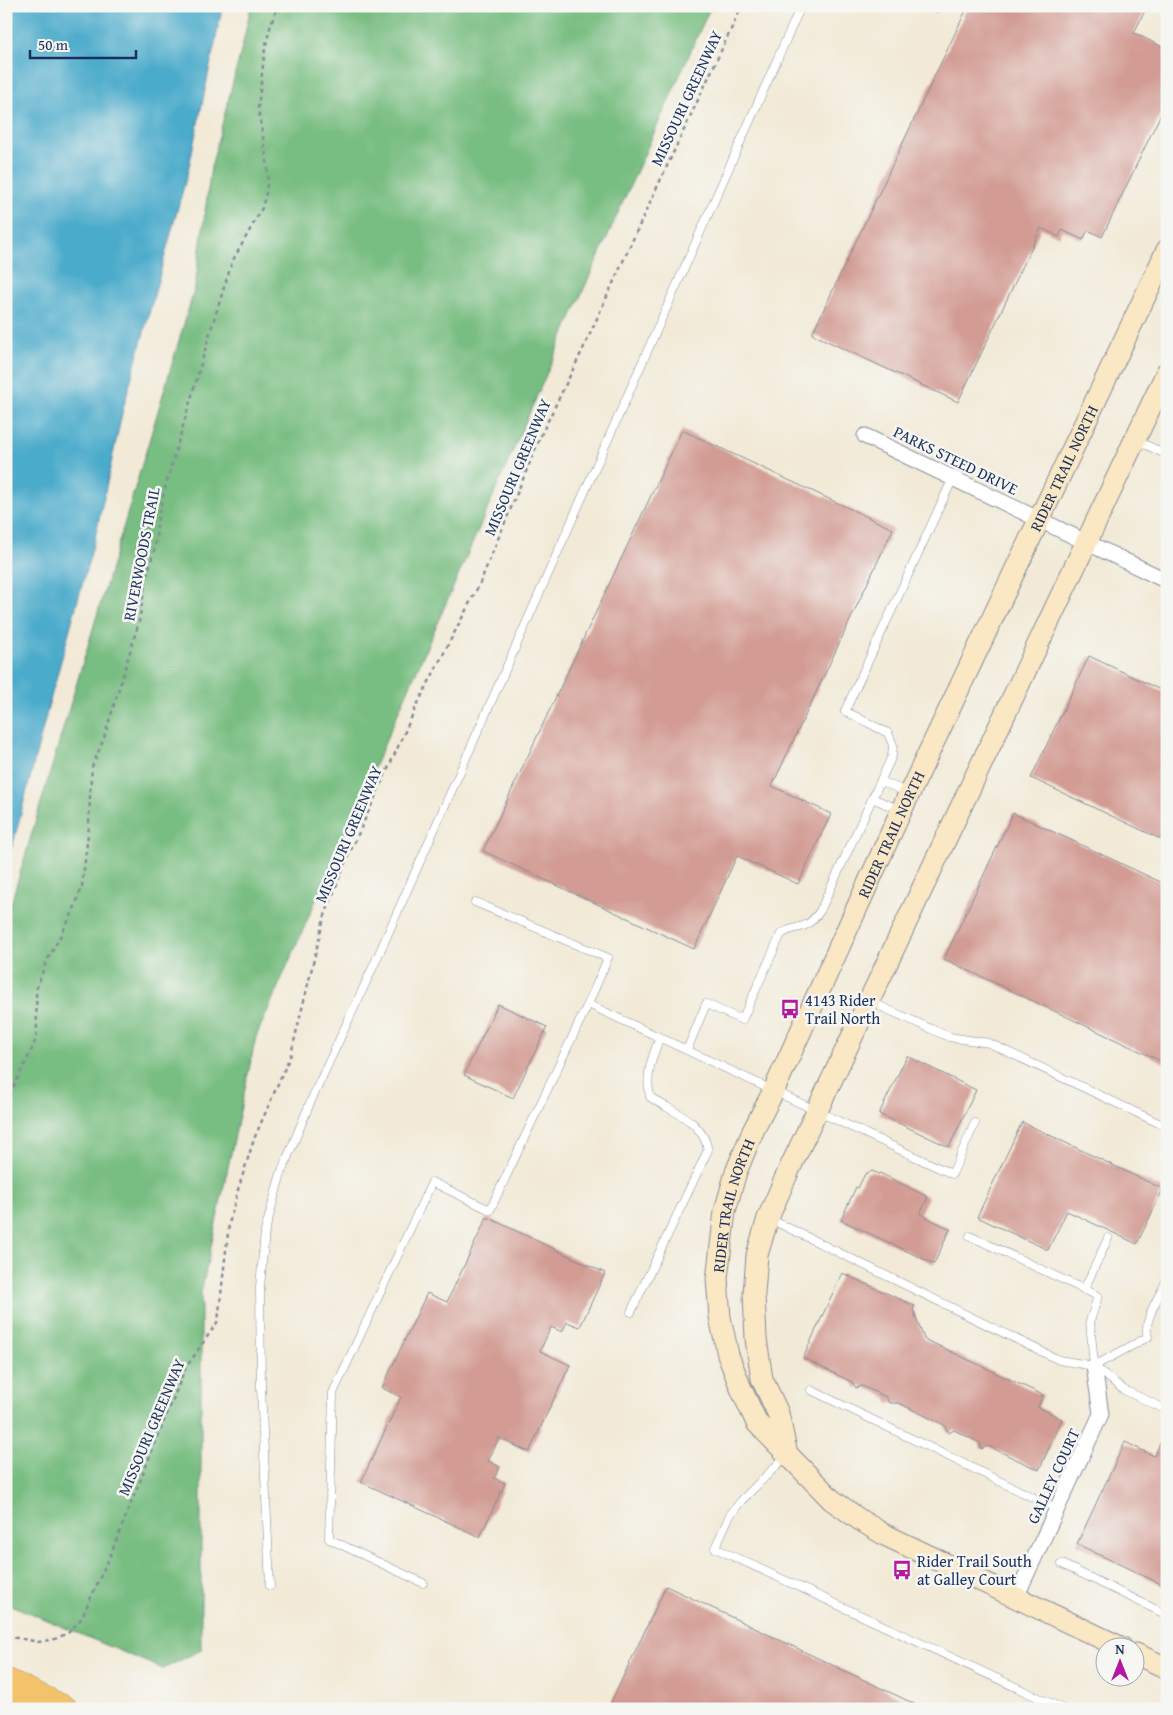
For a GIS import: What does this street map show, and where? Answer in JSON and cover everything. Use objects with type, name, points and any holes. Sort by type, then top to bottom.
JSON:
[{"type":"highway","points":[[6,1682],[63,1709]]},
{"type":"street","name":"RIDER TRAIL NORTH","points":[[1167,250],[905,802],[774,1090],[753,1131],[736,1172],[724,1211],[717,1279],[720,1317],[728,1355],[742,1391],[758,1424],[774,1429],[778,1413],[762,1378],[756,1338],[754,1294],[757,1255],[768,1218],[1167,372]]},
{"type":"street","name":"PARKS STEED DRIVE","points":[[866,436],[1167,581]]},
{"type":"street","name":"GALLEY COURT","points":[[1016,1597],[1101,1414],[1094,1366]]},
{"type":"street","points":[[774,1429],[788,1454],[832,1500],[860,1520],[885,1535],[1101,1638]]},
{"type":"street","points":[[1146,1659],[1167,1668]]},
{"type":"lane","points":[[270,1586],[261,1386],[260,1287],[265,1231],[281,1173],[310,1103],[802,6]]},
{"type":"lane","points":[[1135,439],[1167,455]]},
{"type":"lane","points":[[686,1050],[706,1004],[742,1020],[781,934],[788,930],[808,925],[820,911],[881,781],[892,756],[893,745],[888,733],[845,711],[953,478]]},
{"type":"lane","points":[[881,781],[905,802]]},
{"type":"lane","points":[[872,798],[905,802]]},
{"type":"lane","points":[[423,1583],[328,1539],[333,1393],[432,1182],[490,1210],[608,958],[475,902]]},
{"type":"lane","points":[[869,1002],[949,1036],[989,1043],[1167,1127]]},
{"type":"lane","points":[[588,1004],[952,1174],[976,1123]]},
{"type":"lane","points":[[630,1312],[708,1150],[702,1133],[694,1124],[678,1112],[663,1106],[650,1097],[647,1084],[650,1063],[660,1038]]},
{"type":"lane","points":[[768,1218],[1059,1360],[1094,1366],[1124,1390],[1167,1410]]},
{"type":"lane","points":[[970,1236],[1098,1296],[1090,1321],[1094,1366]]},
{"type":"lane","points":[[1084,1290],[1108,1238]]},
{"type":"lane","points":[[1094,1366],[1148,1337],[1146,1332],[1147,1322],[1167,1280]]},
{"type":"lane","points":[[811,1390],[1056,1509]]},
{"type":"lane","points":[[788,1454],[741,1501],[730,1515],[716,1548],[1063,1709]]},
{"type":"lane","points":[[1062,1564],[1167,1615]]},
{"type":"path","name":"RIVERWOODS TRAIL","points":[[6,1102],[34,1045],[37,1032],[36,990],[45,964],[73,912],[82,886],[89,826],[92,767],[104,738],[139,622],[146,580],[155,546],[158,517],[167,481],[232,262],[262,208],[266,193],[267,160],[258,108],[265,48],[278,6]]},
{"type":"path","name":"MISSOURI GREENWAY","points":[[6,1636],[39,1642],[55,1639],[68,1633],[81,1619],[110,1556],[185,1369],[218,1321],[229,1224],[238,1190],[254,1139],[291,1054],[324,918],[345,863],[417,705],[479,585],[542,433],[587,341],[644,212],[742,6]]},
{"type":"green space","points":[[251,6],[711,6],[582,293],[256,1037],[201,1293],[201,1650],[163,1669],[6,1603],[6,920],[195,287],[211,167]]},
{"type":"water","points":[[6,6],[221,6],[221,14],[188,171],[123,409],[95,538],[13,844],[6,862]]},
{"type":"building","points":[[968,6],[1147,6],[1134,33],[1167,49],[1167,101],[1102,237],[1088,230],[1083,240],[1062,230],[1059,237],[1041,228],[958,402],[812,334]]},
{"type":"building","points":[[682,430],[893,529],[772,786],[831,814],[798,884],[737,856],[694,949],[483,851]]},
{"type":"building","points":[[1089,656],[1167,693],[1167,842],[1031,778]]},
{"type":"building","points":[[1013,813],[1167,885],[1167,1064],[944,959]]},
{"type":"building","points":[[498,1004],[547,1027],[513,1098],[464,1075]]},
{"type":"building","points":[[907,1056],[976,1090],[949,1147],[879,1114]]},
{"type":"building","points":[[1022,1122],[1163,1189],[1137,1244],[1067,1211],[1048,1250],[977,1217]]},
{"type":"building","points":[[872,1171],[880,1173],[928,1197],[920,1214],[950,1229],[934,1264],[841,1220],[856,1187],[858,1188],[865,1174]]},
{"type":"building","points":[[487,1217],[605,1273],[580,1327],[567,1322],[562,1332],[551,1327],[540,1351],[570,1365],[529,1452],[499,1438],[488,1461],[500,1467],[494,1478],[505,1483],[480,1537],[361,1482],[401,1397],[382,1388],[427,1293],[447,1302]]},
{"type":"building","points":[[842,1273],[915,1306],[913,1309],[924,1339],[1043,1395],[1038,1407],[1062,1419],[1039,1470],[988,1446],[981,1449],[980,1443],[954,1430],[949,1433],[944,1425],[899,1403],[889,1403],[886,1397],[862,1386],[856,1388],[852,1382],[803,1358]]},
{"type":"building","points":[[1167,1429],[1167,1587],[1077,1544],[1125,1442],[1154,1456]]},
{"type":"building","points":[[666,1586],[925,1709],[608,1709]]},
{"type":"place","name":"4143 Rider Trail North","points":[[790,1009]]},
{"type":"place","name":"Rider Trail South at Galley Court","points":[[902,1570]]}]
